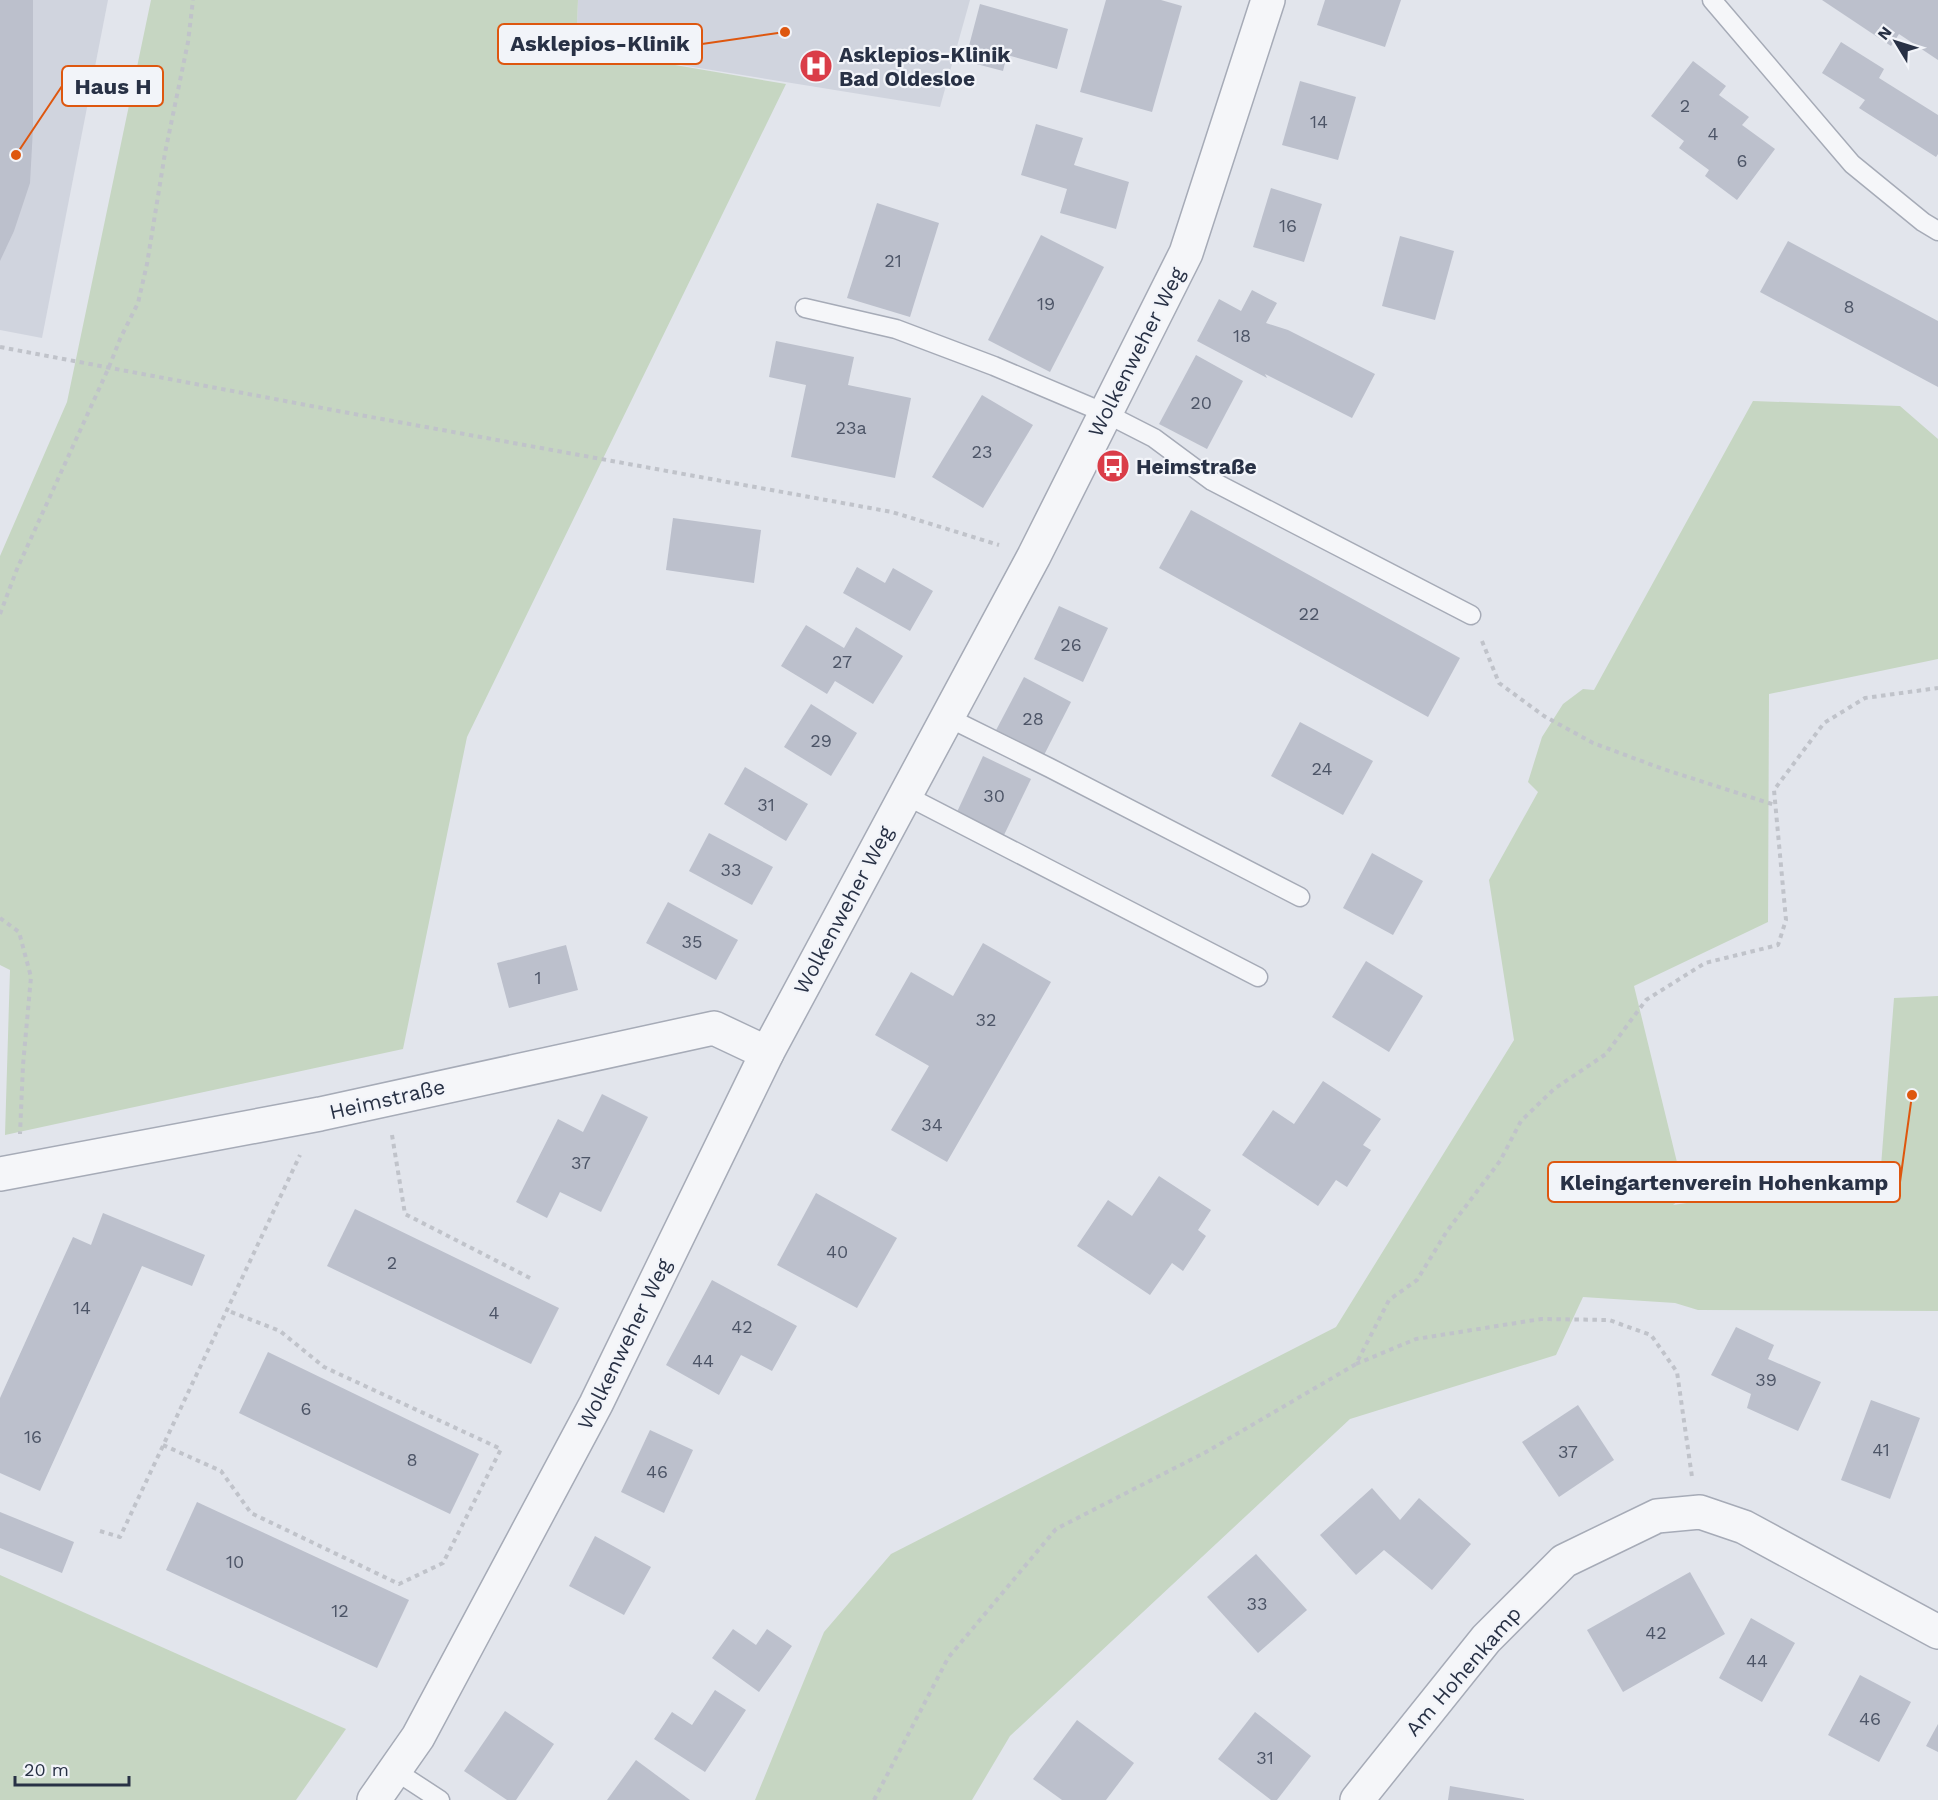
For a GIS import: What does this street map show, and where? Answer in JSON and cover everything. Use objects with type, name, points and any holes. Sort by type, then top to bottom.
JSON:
[{"type":"street","name":"Wolkenweher Weg","points":[[374,1800],[423,1726],[596,1404],[767,1053],[1034,555],[1186,253],[1268,0]]},
{"type":"street","name":"Heimstraße","points":[[9,1172],[320,1114],[714,1028],[767,1053]]},
{"type":"street","name":"Am Hohenkamp","points":[[1357,1800],[1486,1639],[1564,1561],[1657,1516],[1700,1512],[1744,1527],[1938,1632]]},
{"type":"lane","points":[[1712,0],[1852,164],[1923,222],[1938,231]]},
{"type":"lane","points":[[805,308],[896,329],[994,366],[1105,414],[1154,438],[1212,481],[1471,615]]},
{"type":"lane","points":[[947,717],[1300,897]]},
{"type":"lane","points":[[905,795],[1257,977]]},
{"type":"lane","points":[[394,1770],[440,1800]]},
{"type":"path","points":[[0,614],[16,569],[138,303],[188,42],[193,0]]},
{"type":"path","points":[[0,347],[892,512],[1034,555]]},
{"type":"path","points":[[1471,615],[1499,683],[1544,716],[1593,743],[1663,769],[1775,805]]},
{"type":"path","points":[[1356,1364],[1389,1300],[1417,1280],[1447,1231],[1500,1161],[1521,1121],[1554,1089],[1606,1054],[1646,1000],[1705,963],[1778,945],[1786,920],[1774,790],[1824,723],[1865,698],[1938,688]]},
{"type":"path","points":[[0,918],[19,932],[31,977],[9,1172]]},
{"type":"path","points":[[387,1099],[405,1214],[530,1278]]},
{"type":"path","points":[[100,1531],[120,1538],[320,1114]]},
{"type":"path","points":[[163,1445],[221,1471],[251,1513],[399,1584],[443,1563],[501,1449],[324,1367],[280,1331],[226,1310]]},
{"type":"path","points":[[874,1800],[948,1658],[1056,1529],[1206,1452],[1356,1364],[1416,1340],[1541,1319],[1609,1320],[1651,1335],[1677,1372],[1693,1485],[1700,1512]]},
{"type":"shaded area","points":[[0,0],[108,0],[42,338],[0,330]]},
{"type":"shaded area","name":"Asklepios-Klinik Bad Oldesloe","points":[[578,0],[970,0],[940,107],[576,48]]},
{"type":"green space","points":[[151,0],[578,0],[576,48],[786,84],[467,737],[403,1049],[5,1135],[10,970],[0,965],[0,556],[67,402]]},
{"type":"green space","points":[[1753,401],[1900,406],[1938,439],[1938,659],[1769,694],[1768,922],[1634,986],[1685,1195],[1673,1205],[1741,1195],[1879,1192],[1894,998],[1938,996],[1938,1311],[1698,1310],[1675,1303],[1583,1297],[1556,1355],[1350,1419],[1010,1736],[972,1800],[755,1800],[824,1632],[891,1554],[1336,1327],[1514,1040],[1489,880],[1538,792],[1528,782],[1542,737],[1563,704],[1583,689],[1594,690]]},
{"type":"green space","points":[[0,1575],[346,1729],[296,1800],[0,1800]]},
{"type":"building","points":[[0,0],[33,0],[33,128],[30,183],[14,231],[0,261]]},
{"type":"building","points":[[1106,0],[1161,0],[1182,6],[1152,112],[1080,92]]},
{"type":"building","points":[[1325,0],[1401,0],[1385,47],[1317,25]]},
{"type":"building","points":[[1822,0],[1938,0],[1938,60],[1899,34],[1891,46]]},
{"type":"building","points":[[980,4],[1068,29],[1057,69],[1007,55],[1003,71],[965,61]]},
{"type":"building","points":[[1841,42],[1884,69],[1879,78],[1938,115],[1938,154],[1936,157],[1859,108],[1865,100],[1822,73]]},
{"type":"building","points":[[1693,61],[1726,86],[1719,95],[1749,117],[1742,125],[1775,149],[1737,200],[1705,176],[1709,170],[1679,148],[1684,141],[1651,116]]},
{"type":"building","points":[[1300,81],[1356,97],[1338,160],[1282,145]]},
{"type":"building","points":[[1036,124],[1083,138],[1074,165],[1129,182],[1116,229],[1060,213],[1067,189],[1021,175]]},
{"type":"building","points":[[1271,188],[1322,204],[1304,262],[1253,247]]},
{"type":"building","points":[[877,203],[939,223],[910,317],[847,298]]},
{"type":"building","points":[[1041,235],[1104,267],[1050,372],[988,340]]},
{"type":"building","points":[[1400,236],[1454,251],[1435,320],[1382,306]]},
{"type":"building","points":[[1788,241],[1938,321],[1938,387],[1760,292]]},
{"type":"building","points":[[1252,290],[1277,303],[1266,323],[1288,330],[1375,374],[1352,418],[1265,374],[1267,378],[1197,341],[1219,299],[1241,311]]},
{"type":"building","points":[[776,341],[854,357],[848,385],[911,398],[895,478],[791,457],[806,385],[769,377]]},
{"type":"building","points":[[1196,355],[1243,381],[1207,449],[1159,424]]},
{"type":"building","points":[[982,395],[1033,425],[983,508],[932,477]]},
{"type":"building","points":[[1191,510],[1460,658],[1428,717],[1159,568]]},
{"type":"building","points":[[673,518],[761,530],[754,583],[666,570]]},
{"type":"building","points":[[857,567],[885,583],[893,568],[933,591],[910,631],[843,593]]},
{"type":"building","points":[[1059,606],[1108,628],[1083,682],[1034,659]]},
{"type":"building","points":[[806,625],[844,648],[856,627],[903,656],[873,704],[835,681],[827,694],[781,666]]},
{"type":"building","points":[[1024,677],[1071,702],[1042,759],[994,734]]},
{"type":"building","points":[[811,704],[857,733],[831,776],[784,747]]},
{"type":"building","points":[[1300,722],[1373,761],[1343,815],[1271,776]]},
{"type":"building","points":[[983,756],[1031,779],[1004,835],[957,812]]},
{"type":"building","points":[[745,767],[808,804],[786,841],[724,804]]},
{"type":"building","points":[[709,833],[773,867],[752,905],[689,871]]},
{"type":"building","points":[[1372,853],[1423,881],[1393,935],[1343,908]]},
{"type":"building","points":[[668,902],[738,940],[716,980],[646,943]]},
{"type":"building","points":[[983,943],[1051,982],[947,1162],[891,1130],[929,1066],[875,1035],[911,972],[953,996]]},
{"type":"building","points":[[566,945],[578,990],[509,1008],[497,963]]},
{"type":"building","points":[[1366,961],[1423,996],[1389,1052],[1332,1017]]},
{"type":"building","points":[[1323,1081],[1381,1119],[1363,1145],[1371,1150],[1347,1187],[1336,1180],[1318,1206],[1242,1155],[1273,1110],[1294,1124]]},
{"type":"building","points":[[602,1094],[648,1117],[601,1212],[560,1192],[547,1218],[516,1202],[558,1119],[583,1132]]},
{"type":"building","points":[[1159,1176],[1211,1210],[1198,1230],[1206,1236],[1183,1271],[1172,1263],[1150,1295],[1077,1246],[1108,1200],[1132,1216]]},
{"type":"building","points":[[816,1193],[897,1238],[857,1308],[777,1265]]},
{"type":"building","points":[[355,1209],[559,1308],[531,1364],[327,1266]]},
{"type":"building","points":[[103,1213],[205,1255],[192,1286],[142,1266],[40,1491],[0,1473],[0,1398],[73,1237],[91,1245]]},
{"type":"building","points":[[712,1280],[797,1326],[772,1371],[741,1355],[719,1395],[666,1365]]},
{"type":"building","points":[[1736,1327],[1774,1345],[1768,1359],[1821,1382],[1798,1431],[1747,1408],[1751,1394],[1711,1375]]},
{"type":"building","points":[[268,1352],[479,1454],[450,1514],[239,1413]]},
{"type":"building","points":[[1871,1400],[1920,1418],[1890,1499],[1841,1480]]},
{"type":"building","points":[[1578,1405],[1614,1460],[1559,1497],[1522,1442]]},
{"type":"building","points":[[650,1430],[693,1450],[664,1513],[621,1492]]},
{"type":"building","points":[[1372,1488],[1400,1520],[1419,1498],[1471,1544],[1432,1590],[1384,1550],[1356,1575],[1320,1535]]},
{"type":"building","points":[[197,1502],[409,1600],[377,1668],[166,1570]]},
{"type":"building","points":[[0,1512],[74,1542],[62,1573],[0,1548]]},
{"type":"building","points":[[595,1536],[651,1567],[624,1615],[569,1586]]},
{"type":"building","points":[[1256,1554],[1307,1610],[1258,1653],[1207,1597]]},
{"type":"building","points":[[1690,1572],[1725,1634],[1623,1692],[1587,1630]]},
{"type":"building","points":[[1751,1618],[1795,1643],[1762,1702],[1719,1678]]},
{"type":"building","points":[[733,1629],[756,1645],[767,1629],[792,1646],[759,1692],[712,1658]]},
{"type":"building","points":[[1860,1675],[1911,1702],[1879,1762],[1828,1735]]},
{"type":"building","points":[[715,1690],[746,1710],[705,1772],[654,1739],[672,1712],[692,1725]]},
{"type":"building","points":[[505,1711],[554,1744],[516,1800],[507,1800],[464,1771]]},
{"type":"building","points":[[1255,1712],[1311,1756],[1277,1800],[1271,1800],[1218,1759]]},
{"type":"building","points":[[1077,1720],[1134,1763],[1106,1800],[1062,1800],[1033,1779]]},
{"type":"building","points":[[1938,1724],[1938,1752],[1926,1746]]},
{"type":"building","points":[[636,1760],[690,1800],[607,1800]]},
{"type":"building","points":[[1450,1786],[1524,1799],[1524,1800],[1448,1800]]},
{"type":"place","name":"Asklepios-Klinik","points":[[785,32]]},
{"type":"place","name":"Asklepios-Klinik Bad Oldesloe","points":[[816,66]]},
{"type":"place","name":"Haus H","points":[[16,155]]},
{"type":"place","name":"Heimstraße","points":[[1113,466]]},
{"type":"place","name":"Kleingartenverein Hohenkamp","points":[[1912,1095]]}]
